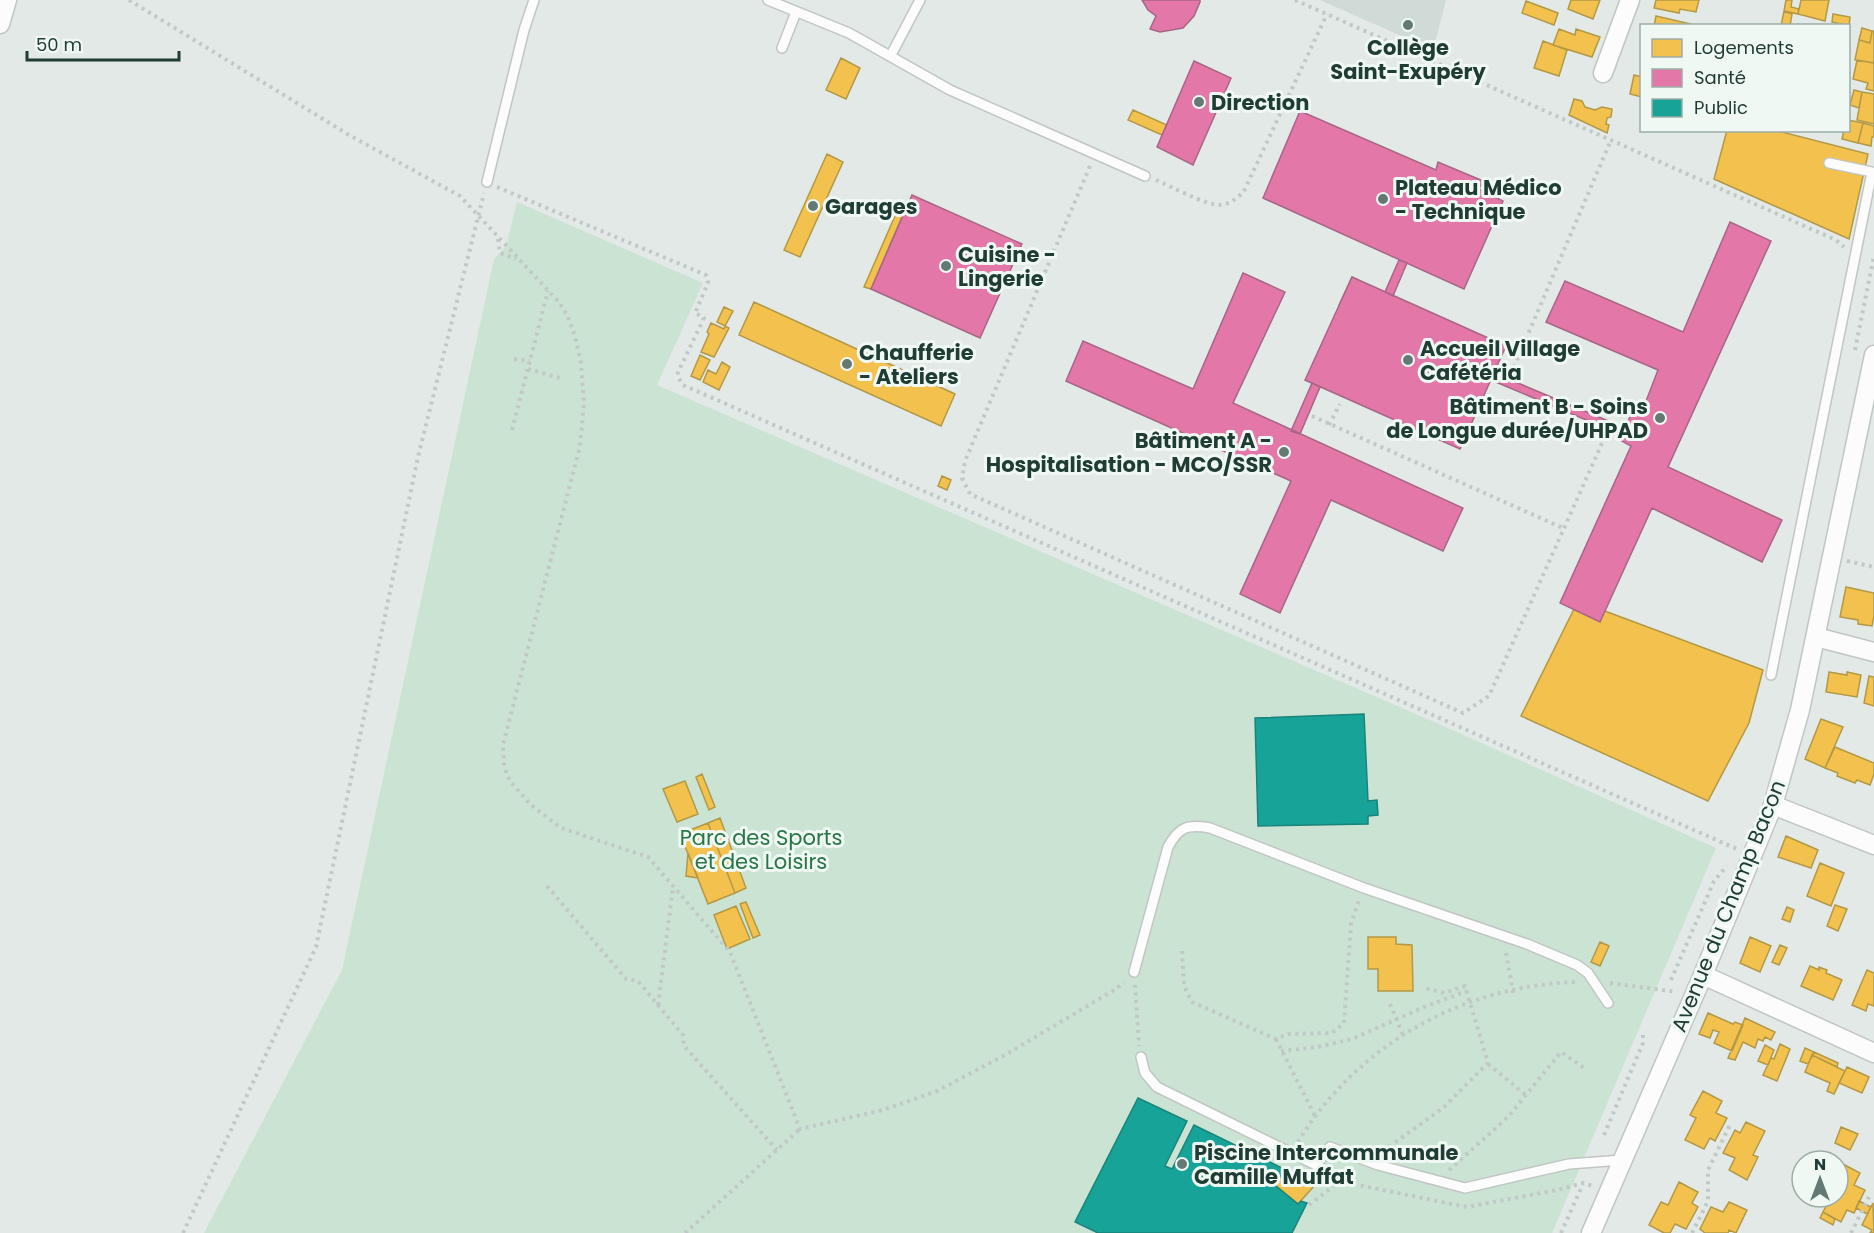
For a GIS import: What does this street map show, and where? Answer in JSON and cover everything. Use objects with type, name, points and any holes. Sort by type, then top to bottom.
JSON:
[{"type":"street","points":[[0,24],[8,0]]},
{"type":"street","points":[[1603,73],[1630,0]]},
{"type":"street","name":"Avenue du Champ Bacon","points":[[1591,1233],[1703,975],[1773,805],[1800,710],[1874,356]]},
{"type":"street","points":[[1816,637],[1874,652]]},
{"type":"street","points":[[1773,805],[1874,845]]},
{"type":"street","points":[[1703,975],[1874,1053]]},
{"type":"lane","points":[[487,182],[524,30],[534,0]]},
{"type":"lane","points":[[768,0],[849,33],[950,90],[1145,176]]},
{"type":"lane","points":[[891,55],[920,0]]},
{"type":"lane","points":[[783,48],[796,12]]},
{"type":"lane","points":[[1771,675],[1873,173],[1829,163]]},
{"type":"lane","points":[[1134,972],[1168,847],[1175,834],[1186,827],[1198,826],[1210,828],[1364,888],[1527,944],[1576,964],[1588,973],[1608,1004]]},
{"type":"lane","points":[[1141,1057],[1145,1073],[1157,1087],[1316,1165],[1330,1147],[1369,1162],[1465,1188],[1569,1164],[1622,1160]]},
{"type":"path","points":[[129,0],[349,135],[460,195],[478,217],[560,302],[575,336],[581,363],[584,404],[580,446],[503,745],[504,767],[510,781],[531,805],[561,828],[648,856],[730,952],[800,1130]]},
{"type":"path","points":[[1295,0],[1836,240]]},
{"type":"path","points":[[1145,176],[1211,204],[1222,205],[1239,196],[1244,191],[1327,14]]},
{"type":"path","points":[[1511,374],[1611,140]]},
{"type":"path","points":[[1095,154],[965,461],[962,478],[970,494],[1463,713],[1489,696],[1603,441]]},
{"type":"path","points":[[183,1233],[316,947],[417,457],[487,182],[706,275],[708,283],[695,313],[704,318],[678,372],[683,385],[1740,851]]},
{"type":"path","points":[[498,238],[500,253],[519,260]]},
{"type":"path","points":[[512,430],[548,290]]},
{"type":"path","points":[[514,359],[530,362]]},
{"type":"path","points":[[528,369],[560,378]]},
{"type":"path","points":[[1329,425],[1340,404]]},
{"type":"path","points":[[1312,416],[1565,529]]},
{"type":"path","points":[[1832,558],[1874,567]]},
{"type":"path","points":[[547,886],[626,979],[638,981],[683,1035],[684,1046],[777,1150]]},
{"type":"path","points":[[658,1005],[673,886]]},
{"type":"path","points":[[1276,1039],[1288,1034],[1332,1033],[1344,1023],[1351,924],[1364,888]]},
{"type":"path","points":[[1182,951],[1184,986],[1192,1002],[1276,1039],[1315,1116]]},
{"type":"path","points":[[1506,953],[1514,997]]},
{"type":"path","points":[[685,1233],[800,1130],[883,1110],[937,1090],[1005,1055],[1116,989],[1134,972]]},
{"type":"path","points":[[1134,972],[1136,1021],[1141,1057]]},
{"type":"path","points":[[1291,1153],[1315,1116],[1357,1070],[1403,1035],[1429,1019],[1470,1001],[1512,989],[1558,982],[1618,983],[1694,995]]},
{"type":"path","points":[[1425,988],[1444,993],[1465,986],[1488,1063],[1527,1096]]},
{"type":"path","points":[[1281,1051],[1318,1047],[1352,1039],[1396,1018],[1467,991]]},
{"type":"path","points":[[1390,1004],[1403,1035]]},
{"type":"path","points":[[1604,1135],[1643,1043],[1643,1035]]},
{"type":"path","points":[[1443,1203],[1449,1168],[1493,1131],[1527,1096],[1561,1052],[1584,1068]]},
{"type":"path","points":[[1369,1162],[1443,1108],[1488,1063]]},
{"type":"path","points":[[1692,1233],[1708,1201],[1708,1170],[1730,1125]]},
{"type":"path","points":[[1309,1205],[1341,1181]]},
{"type":"path","points":[[1561,1233],[1583,1183]]},
{"type":"path","points":[[1851,1233],[1869,1197]]},
{"type":"shaded area","name":"Collège Saint-Exupéry","points":[[1320,0],[1446,0],[1433,50]]},
{"type":"green space","name":"Parc des Sports et des Loisirs","points":[[517,202],[703,283],[657,385],[1441,725],[1716,848],[1552,1233],[204,1233],[342,970],[494,259],[506,246]]},
{"type":"building: Logements","points":[[1571,0],[1600,0],[1593,19],[1568,9]]},
{"type":"building: Logements","points":[[1656,0],[1699,0],[1696,12],[1680,9],[1679,13],[1654,8]]},
{"type":"building: Logements","points":[[1786,0],[1792,0],[1791,7],[1799,9],[1798,14],[1784,11]]},
{"type":"building: Logements","points":[[1801,0],[1829,0],[1825,21],[1798,14]]},
{"type":"building: Logements","points":[[1526,1],[1558,13],[1554,25],[1522,13]]},
{"type":"building: Logements","points":[[1784,11],[1792,14],[1790,24],[1781,24]]},
{"type":"building: Logements","points":[[1833,14],[1850,17],[1849,24],[1832,22]]},
{"type":"building: Logements","points":[[1656,16],[1691,24],[1654,24]]},
{"type":"building: Logements","points":[[1862,28],[1872,31],[1870,43],[1859,40]]},
{"type":"building: Logements","points":[[1559,29],[1575,35],[1576,29],[1600,37],[1592,57],[1553,45]]},
{"type":"building: Logements","points":[[1872,31],[1874,31],[1874,63],[1855,60],[1859,40],[1870,43]]},
{"type":"building: Logements","points":[[1543,41],[1567,50],[1559,76],[1534,68]]},
{"type":"building: Logements","points":[[841,58],[860,68],[846,99],[826,90]]},
{"type":"building: Logements","points":[[1857,60],[1874,63],[1874,91],[1866,89],[1868,83],[1853,79]]},
{"type":"building: Logements","points":[[1634,75],[1640,76],[1640,96],[1630,94]]},
{"type":"building: Logements","points":[[1854,90],[1862,92],[1859,108],[1850,105]]},
{"type":"building: Logements","points":[[1862,92],[1874,94],[1874,124],[1857,120]]},
{"type":"building: Logements","points":[[1574,99],[1582,101],[1585,107],[1595,110],[1602,107],[1612,109],[1611,117],[1607,118],[1606,124],[1609,125],[1607,133],[1569,115]]},
{"type":"building: Logements","points":[[1133,110],[1167,125],[1162,135],[1128,120]]},
{"type":"building: Logements","points":[[1850,120],[1863,123],[1858,143],[1842,139],[1844,132],[1850,132]]},
{"type":"building: Logements","points":[[1863,123],[1874,126],[1871,146],[1858,143]]},
{"type":"building: Logements","points":[[1726,132],[1782,132],[1868,154],[1849,239],[1714,179]]},
{"type":"building: Logements","name":"Garages","points":[[827,154],[843,162],[800,257],[784,250]]},
{"type":"building: Logements","points":[[898,209],[904,212],[871,289],[864,287]]},
{"type":"building: Logements","points":[[1352,277],[1381,292],[1370,318],[1339,305]]},
{"type":"building: Logements","name":"Chaufferie - Ateliers","points":[[754,302],[955,394],[941,426],[739,335]]},
{"type":"building: Logements","points":[[724,307],[733,311],[725,326],[717,322]]},
{"type":"building: Logements","points":[[711,323],[724,329],[725,326],[729,328],[714,357],[701,352]]},
{"type":"building: Logements","points":[[700,355],[710,360],[700,380],[691,376]]},
{"type":"building: Logements","points":[[722,362],[730,367],[719,390],[703,382],[708,370],[716,374]]},
{"type":"building: Logements","points":[[942,476],[951,480],[947,490],[938,486]]},
{"type":"building: Logements","points":[[1846,587],[1874,593],[1872,626],[1858,624],[1858,620],[1840,617]]},
{"type":"building: Logements","points":[[1578,601],[1763,670],[1749,723],[1708,801],[1521,716]]},
{"type":"building: Logements","points":[[1829,672],[1861,675],[1857,697],[1826,692]]},
{"type":"building: Logements","points":[[1869,676],[1874,677],[1874,706],[1864,703]]},
{"type":"building: Logements","points":[[1821,719],[1843,727],[1825,768],[1805,759]]},
{"type":"building: Logements","points":[[1835,747],[1874,763],[1874,774],[1870,785],[1857,780],[1855,783],[1825,768]]},
{"type":"building: Logements","points":[[702,774],[715,807],[709,810],[696,777]]},
{"type":"building: Logements","points":[[685,781],[698,814],[677,822],[663,789]]},
{"type":"building: Logements","points":[[720,818],[746,888],[735,893],[708,823]]},
{"type":"building: Logements","points":[[708,823],[735,893],[708,904],[680,834]]},
{"type":"building: Logements","points":[[1786,836],[1818,850],[1811,868],[1778,857]]},
{"type":"building: Logements","points":[[688,853],[698,878],[686,876]]},
{"type":"building: Logements","points":[[1820,863],[1844,873],[1831,906],[1807,896]]},
{"type":"building: Logements","points":[[746,902],[760,935],[753,938],[740,904]]},
{"type":"building: Logements","points":[[1835,905],[1847,909],[1838,931],[1827,926]]},
{"type":"building: Logements","points":[[736,906],[750,939],[727,949],[714,915]]},
{"type":"building: Logements","points":[[1787,907],[1794,910],[1790,922],[1782,919]]},
{"type":"building: Logements","points":[[1368,937],[1396,937],[1396,944],[1412,945],[1413,991],[1378,991],[1378,969],[1368,969]]},
{"type":"building: Logements","points":[[1750,937],[1771,946],[1760,972],[1740,963]]},
{"type":"building: Logements","points":[[1600,942],[1609,946],[1600,966],[1591,962]]},
{"type":"building: Logements","points":[[1780,945],[1787,948],[1779,965],[1772,962]]},
{"type":"building: Logements","points":[[1810,966],[1819,970],[1819,967],[1827,970],[1826,973],[1842,980],[1833,1000],[1801,986]]},
{"type":"building: Logements","points":[[1867,970],[1874,973],[1874,1006],[1868,1004],[1866,1011],[1852,1005]]},
{"type":"building: Logements","points":[[1708,1013],[1733,1024],[1735,1022],[1743,1025],[1732,1051],[1714,1043],[1719,1032],[1713,1030],[1710,1038],[1699,1034]]},
{"type":"building: Logements","points":[[1745,1018],[1775,1032],[1771,1040],[1765,1037],[1763,1041],[1758,1039],[1755,1048],[1743,1042],[1735,1060],[1728,1058]]},
{"type":"building: Logements","points":[[1780,1044],[1790,1049],[1777,1081],[1763,1075],[1771,1058],[1774,1059]]},
{"type":"building: Logements","points":[[1765,1045],[1774,1050],[1768,1065],[1758,1061]]},
{"type":"building: Logements","points":[[1805,1048],[1814,1052],[1808,1064],[1800,1061]]},
{"type":"building: Logements","points":[[1814,1052],[1838,1063],[1837,1067],[1812,1055]]},
{"type":"building: Logements","points":[[1812,1055],[1845,1071],[1834,1094],[1827,1091],[1830,1083],[1805,1072]]},
{"type":"building: Logements","points":[[1847,1067],[1869,1077],[1862,1093],[1839,1083]]},
{"type":"building: Logements","points":[[1703,1091],[1722,1101],[1716,1113],[1727,1118],[1715,1141],[1710,1138],[1704,1149],[1685,1140],[1696,1118],[1690,1115]]},
{"type":"building: Logements","points":[[1746,1122],[1765,1131],[1753,1155],[1758,1157],[1747,1180],[1729,1170],[1735,1158],[1723,1153],[1735,1130],[1740,1133]]},
{"type":"building: Logements","points":[[1841,1127],[1858,1134],[1850,1150],[1835,1143]]},
{"type":"building: Logements","points":[[1850,1168],[1860,1173],[1854,1185],[1865,1190],[1854,1213],[1847,1210],[1841,1222],[1823,1212],[1825,1209],[1850,1209]]},
{"type":"building: Logements","points":[[1284,1169],[1315,1185],[1298,1204],[1276,1186]]},
{"type":"building: Logements","points":[[1679,1182],[1698,1192],[1692,1203],[1698,1207],[1686,1229],[1675,1224],[1670,1233],[1664,1233],[1649,1225],[1661,1202],[1668,1205]]},
{"type":"building: Logements","points":[[1859,1201],[1871,1207],[1867,1214],[1856,1208]]},
{"type":"building: Logements","points":[[1729,1202],[1747,1210],[1736,1233],[1729,1230],[1728,1233],[1705,1233],[1700,1229],[1711,1207],[1723,1212]]},
{"type":"building: Logements","points":[[1873,1203],[1874,1233],[1870,1233],[1872,1230],[1862,1225]]},
{"type":"building: Logements","points":[[1823,1212],[1835,1219],[1833,1225],[1820,1218]]},
{"type":"building: Santé","points":[[1142,0],[1200,0],[1200,2],[1194,16],[1183,28],[1160,32],[1150,29],[1156,16],[1148,10]]},
{"type":"building: Santé","name":"Direction","points":[[1194,61],[1231,78],[1193,165],[1157,147]]},
{"type":"building: Santé","name":"Plateau Médico - Technique","points":[[1300,111],[1436,170],[1438,162],[1483,181],[1479,189],[1503,201],[1464,289],[1263,198]]},
{"type":"building: Santé","name":"Cuisine - Lingerie","points":[[912,195],[1022,244],[980,338],[871,289]]},
{"type":"building: Santé","name":"Bâtiment B - Soins de Longue durée/UHPAD","points":[[1730,222],[1771,241],[1668,467],[1782,520],[1762,562],[1652,508],[1600,622],[1560,603],[1631,446],[1620,440],[1635,405],[1643,409],[1658,370],[1546,322],[1565,281],[1683,332]]},
{"type":"building: Santé","points":[[1399,260],[1407,263],[1393,296],[1385,292]]},
{"type":"building: Santé","name":"Bâtiment A - Hospitalisation - MCO/SSR","points":[[1243,273],[1285,292],[1233,403],[1463,508],[1443,551],[1331,500],[1280,613],[1240,594],[1291,481],[1066,381],[1083,341],[1193,389]]},
{"type":"building: Santé","name":"Accueil Village Cafétéria","points":[[1352,277],[1506,346],[1460,449],[1305,380]]},
{"type":"building: Santé","points":[[1494,373],[1625,428],[1622,435],[1491,380]]},
{"type":"building: Santé","points":[[1312,383],[1320,387],[1300,434],[1291,431]]},
{"type":"building: Public","points":[[1364,714],[1368,801],[1377,800],[1378,815],[1368,816],[1368,824],[1258,826],[1255,718]]},
{"type":"building: Public","name":"Piscine Intercommunale Camille Muffat","points":[[1138,1098],[1187,1121],[1165,1166],[1172,1169],[1194,1125],[1284,1169],[1276,1186],[1298,1204],[1301,1201],[1307,1203],[1292,1233],[1098,1233],[1075,1222]]},
{"type":"place","name":"Collège Saint-Exupéry","points":[[1408,25]]},
{"type":"place","name":"Direction","points":[[1199,102]]},
{"type":"place","name":"Plateau Médico - Technique","points":[[1383,199]]},
{"type":"place","name":"Garages","points":[[813,206]]},
{"type":"place","name":"Cuisine - Lingerie","points":[[946,266]]},
{"type":"place","name":"Accueil Village Cafétéria","points":[[1408,360]]},
{"type":"place","name":"Chaufferie - Ateliers","points":[[847,364]]},
{"type":"place","name":"Bâtiment B - Soins de Longue durée/UHPAD","points":[[1660,418]]},
{"type":"place","name":"Bâtiment A - Hospitalisation - MCO/SSR","points":[[1284,452]]},
{"type":"place","name":"Piscine Intercommunale Camille Muffat","points":[[1182,1164]]}]
